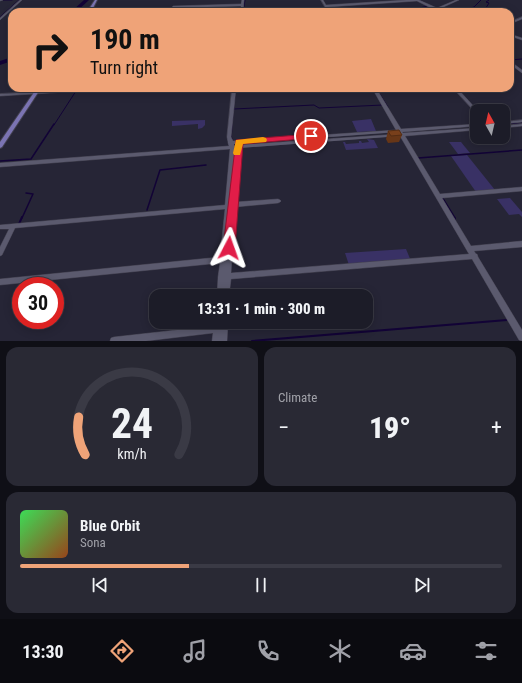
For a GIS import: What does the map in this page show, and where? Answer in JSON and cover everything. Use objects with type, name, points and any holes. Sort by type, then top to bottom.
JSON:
[{"type":"main road","points":[[0,146],[36,92]]},
{"type":"street","points":[[12,8],[21,0]]},
{"type":"street","points":[[243,0],[243,8]]},
{"type":"street","points":[[322,0],[326,6],[418,0],[434,8]]},
{"type":"street","points":[[438,8],[458,0]]},
{"type":"street","points":[[172,8],[243,5]]},
{"type":"street","points":[[0,19],[8,12]]},
{"type":"street","points":[[514,65],[522,72]]},
{"type":"street","points":[[0,95],[22,92]]},
{"type":"street","points":[[234,92],[229,137],[236,144]]},
{"type":"street","points":[[376,92],[399,132],[472,249],[522,337]]},
{"type":"street","points":[[459,92],[470,104]]},
{"type":"street","points":[[510,122],[522,121]]},
{"type":"street","points":[[510,126],[522,125]]},
{"type":"street","points":[[0,166],[236,144],[470,126]]},
{"type":"street","points":[[399,132],[470,129]]},
{"type":"street","points":[[221,289],[224,277],[230,205],[233,150],[236,144]]},
{"type":"street","points":[[440,196],[522,189]]},
{"type":"street","points":[[0,227],[278,201]]},
{"type":"street","points":[[225,289],[222,260],[230,205]]},
{"type":"street","points":[[0,252],[12,227]]},
{"type":"street","points":[[472,249],[522,244]]},
{"type":"street","points":[[224,277],[475,256]]},
{"type":"street","points":[[0,282],[222,260]]},
{"type":"street","points":[[114,341],[191,329]]},
{"type":"street","points":[[216,341],[217,329]]},
{"type":"street","points":[[223,341],[224,329]]},
{"type":"shaded area","points":[[371,119],[376,131],[357,132],[352,121]]},
{"type":"shaded area","points":[[205,120],[205,125],[198,129],[198,124],[172,126],[172,121]]},
{"type":"shaded area","points":[[367,139],[374,140],[378,148],[346,150],[343,142],[346,144],[359,143],[359,141],[362,143],[369,142]]},
{"type":"shaded area","points":[[449,142],[461,142],[470,153],[458,154]]},
{"type":"shaded area","points":[[467,155],[495,190],[476,192],[451,156]]},
{"type":"shaded area","points":[[510,198],[522,212],[522,217],[519,214],[509,215],[497,199]]},
{"type":"shaded area","points":[[406,249],[411,261],[349,265],[345,253]]},
{"type":"building","points":[[399,130],[402,135],[391,136],[388,131]]},
{"type":"waterway","points":[[0,0],[12,0]]},
{"type":"waterway","points":[[10,8],[19,0]]},
{"type":"waterway","points":[[78,8],[87,0]]},
{"type":"waterway","points":[[244,8],[245,0]]},
{"type":"waterway","points":[[419,0],[425,3]]},
{"type":"waterway","points":[[470,8],[474,7],[481,0]]},
{"type":"waterway","points":[[486,8],[489,3],[486,2],[489,0]]},
{"type":"waterway","points":[[419,8],[428,6]]},
{"type":"waterway","points":[[0,17],[8,10]]},
{"type":"waterway","points":[[514,60],[522,59]]},
{"type":"waterway","points":[[0,63],[8,60]]},
{"type":"waterway","points":[[54,125],[75,92]]},
{"type":"waterway","points":[[379,92],[388,107]]},
{"type":"waterway","points":[[232,125],[235,96]]},
{"type":"waterway","points":[[234,109],[314,105],[319,108],[383,105]]},
{"type":"waterway","points":[[510,124],[522,123]]},
{"type":"waterway","points":[[0,161],[31,159],[54,124]]},
{"type":"waterway","points":[[232,124],[231,137],[236,147]]},
{"type":"waterway","points":[[418,158],[522,150]]},
{"type":"waterway","points":[[147,210],[160,170],[206,165]]},
{"type":"waterway","points":[[22,218],[33,194],[26,193]]},
{"type":"waterway","points":[[442,197],[455,218]]},
{"type":"waterway","points":[[19,224],[22,217]]},
{"type":"waterway","points":[[252,341],[507,320]]},
{"type":"slow traffic","points":[[237,153],[237,146],[239,142],[263,140]]},
{"type":"route","points":[[229,248],[237,146],[239,142],[311,136]]}]
